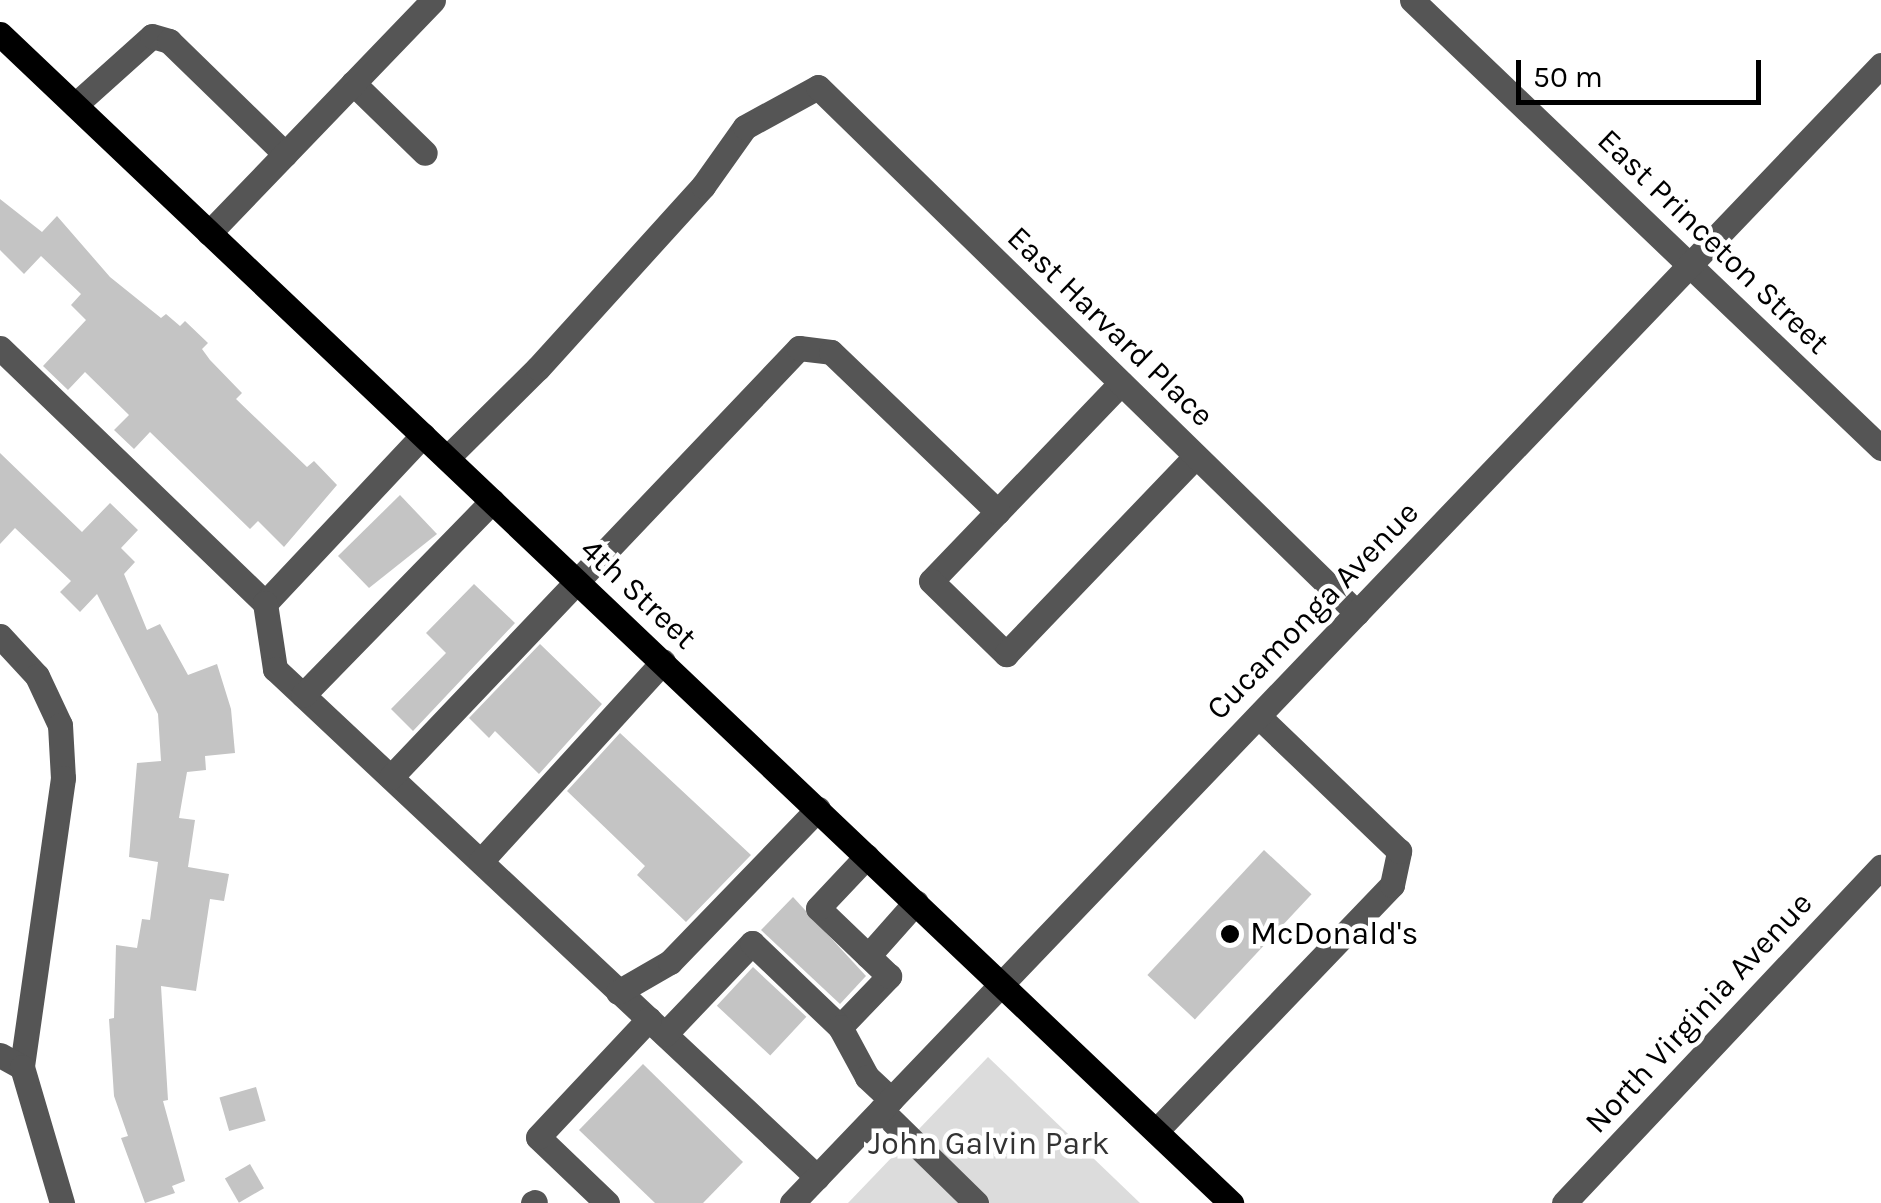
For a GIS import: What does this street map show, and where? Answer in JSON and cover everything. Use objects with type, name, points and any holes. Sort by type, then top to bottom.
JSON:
[{"type":"main road","name":"4th Street","points":[[0,34],[1231,1203]]},
{"type":"street","points":[[208,233],[434,0]]},
{"type":"street","name":"East Princeton Street","points":[[1412,0],[1881,448]]},
{"type":"street","points":[[75,105],[152,36],[169,42],[285,154]]},
{"type":"street","name":"Cucamonga Avenue","points":[[792,1203],[1881,64]]},
{"type":"street","points":[[353,83],[425,153]]},
{"type":"street","name":"East Harvard Place","points":[[447,458],[538,368],[703,186],[745,128],[818,87],[1358,613]]},
{"type":"street","points":[[0,348],[265,603],[275,668],[817,1177]]},
{"type":"street","points":[[390,777],[574,578],[799,348],[831,352],[998,512]]},
{"type":"street","points":[[1120,384],[931,582],[1006,654],[1196,456]]},
{"type":"street","points":[[265,603],[423,436]]},
{"type":"street","points":[[303,695],[492,501]]},
{"type":"street","points":[[0,636],[37,676],[60,725],[63,778],[11,1061],[62,1203]]},
{"type":"street","points":[[481,862],[663,662]]},
{"type":"street","points":[[1156,1131],[1392,885],[1399,852],[1258,716]]},
{"type":"street","points":[[618,992],[670,962],[818,809]]},
{"type":"street","points":[[840,1027],[889,976],[818,908],[867,856]]},
{"type":"street","name":"North Virginia Avenue","points":[[1564,1203],[1881,867]]},
{"type":"street","points":[[868,956],[916,902]]},
{"type":"street","points":[[607,1203],[538,1138],[752,943],[840,1027],[886,1104],[976,1203]]},
{"type":"green space","name":"John Galvin Park","points":[[988,1057],[1140,1203],[848,1203]]},
{"type":"building","points":[[0,199],[42,232],[57,216],[110,277],[161,318],[166,314],[180,326],[185,321],[208,343],[202,349],[210,360],[242,393],[236,399],[307,467],[314,461],[337,485],[284,547],[258,521],[250,529],[150,432],[134,449],[114,430],[129,415],[85,372],[68,390],[43,366],[86,320],[71,305],[81,294],[41,256],[24,274],[0,250]]},
{"type":"building","points":[[0,453],[82,532],[110,503],[138,530],[121,548],[135,562],[124,574],[147,630],[160,624],[188,675],[217,664],[231,709],[235,753],[205,756],[206,770],[187,772],[179,818],[195,820],[188,867],[229,874],[224,901],[210,899],[196,991],[161,986],[168,1100],[163,1101],[185,1181],[172,1186],[175,1193],[145,1203],[121,1138],[128,1136],[114,1096],[109,1019],[114,1018],[116,945],[137,948],[142,919],[150,920],[158,862],[129,857],[137,763],[161,761],[158,714],[97,594],[80,612],[60,592],[71,581],[15,528],[0,544]]},
{"type":"building","points":[[400,495],[437,534],[369,588],[338,556]]},
{"type":"building","points":[[474,584],[515,623],[413,731],[391,709],[446,653],[426,633]]},
{"type":"building","points":[[540,644],[602,704],[539,774],[495,731],[489,738],[469,718]]},
{"type":"building","points":[[620,733],[751,855],[686,922],[637,875],[645,866],[567,791]]},
{"type":"building","name":"McDonald's","points":[[1264,850],[1312,894],[1195,1019],[1147,975]]},
{"type":"building","points":[[793,897],[866,976],[840,1004],[761,930]]},
{"type":"building","points":[[753,967],[806,1017],[770,1056],[717,1006]]},
{"type":"building","points":[[643,1064],[743,1162],[703,1203],[655,1203],[579,1130]]},
{"type":"building","points":[[256,1087],[266,1121],[229,1131],[219,1097]]},
{"type":"building","points":[[250,1164],[264,1188],[239,1203],[225,1178]]},
{"type":"place","name":"McDonald's","points":[[1230,934]]}]
